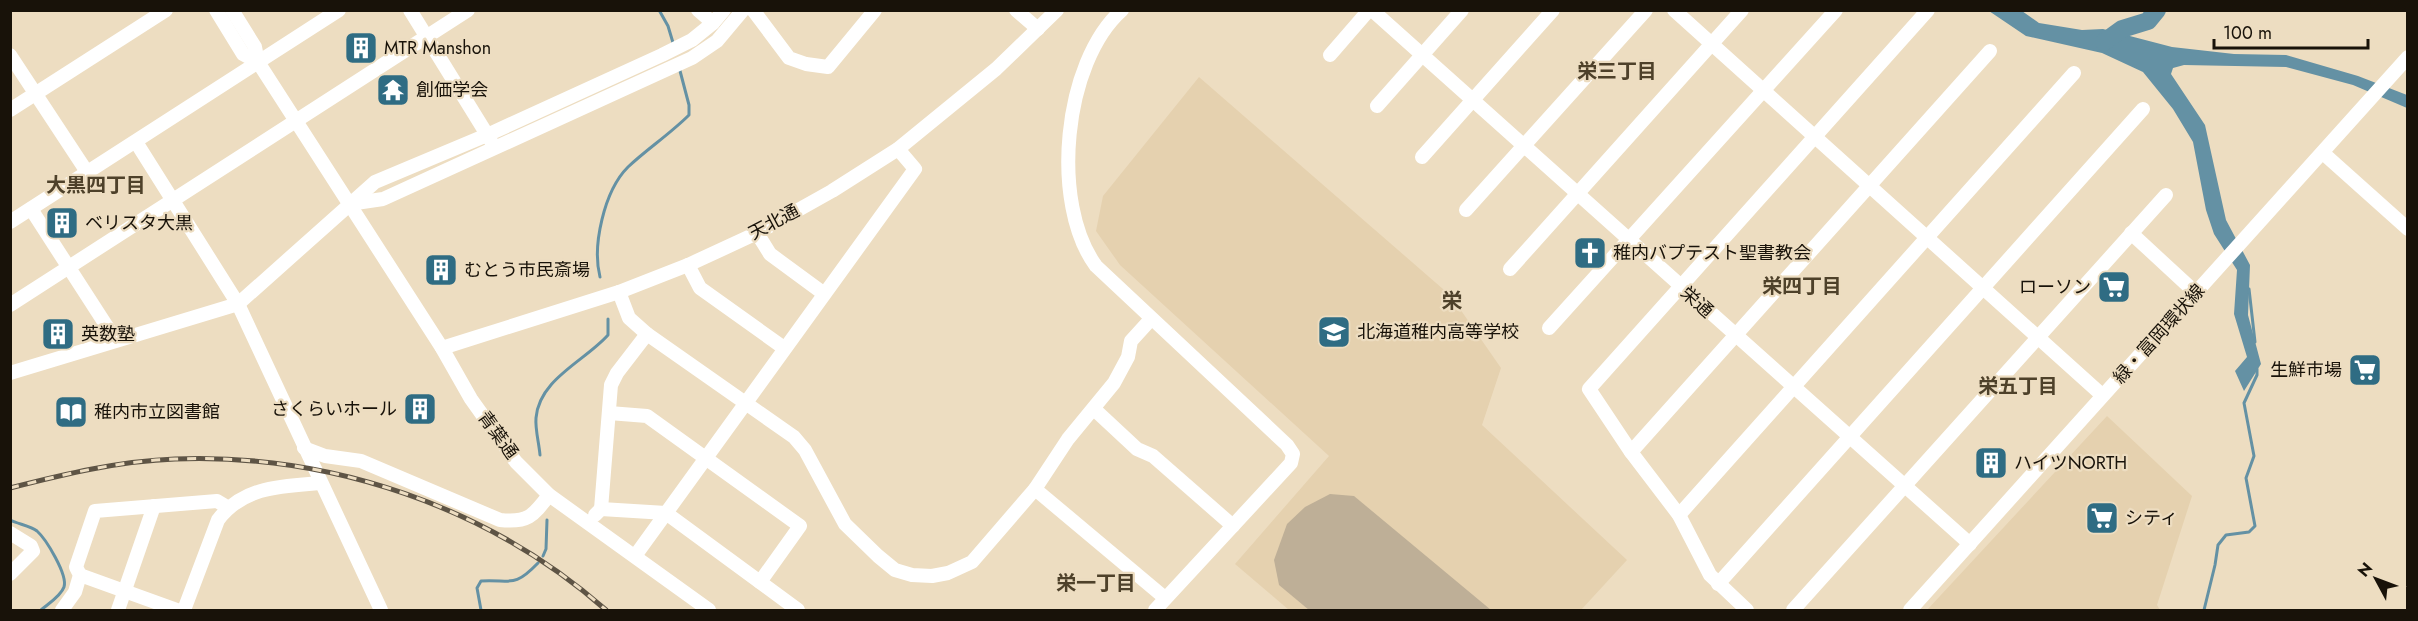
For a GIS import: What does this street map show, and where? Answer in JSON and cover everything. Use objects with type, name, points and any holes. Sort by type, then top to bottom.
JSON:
[{"type":"street","points":[[10,110],[166,10]]},
{"type":"street","points":[[216,10],[243,54],[258,62]]},
{"type":"street","points":[[232,10],[255,47],[258,62]]},
{"type":"street","points":[[10,222],[339,10]]},
{"type":"street","points":[[410,10],[495,149]]},
{"type":"street","points":[[10,305],[468,10]]},
{"type":"street","points":[[698,10],[713,23]]},
{"type":"street","points":[[10,373],[115,339],[238,304],[375,182],[487,135],[662,55],[684,44],[713,23],[724,10]]},
{"type":"street","points":[[349,204],[383,199],[692,58],[706,51],[717,41],[743,10]]},
{"type":"street","points":[[753,10],[789,58],[806,64],[828,67],[875,10]]},
{"type":"street","points":[[1016,10],[1038,29]]},
{"type":"street","name":"天北通","points":[[442,348],[619,292],[688,265],[757,233],[832,191],[898,149],[988,76],[1057,10]]},
{"type":"street","points":[[1122,10],[1104,30],[1090,52],[1077,91],[1070,126],[1067,162],[1077,229],[1088,255],[1096,266],[1287,445],[1293,454],[1291,463],[1155,610]]},
{"type":"street","points":[[1330,55],[1370,10]]},
{"type":"street","name":"栄通","points":[[1370,10],[1970,544]]},
{"type":"street","points":[[1377,106],[1462,10]]},
{"type":"street","points":[[1422,157],[1553,10]]},
{"type":"street","points":[[1466,210],[1646,10]]},
{"type":"street","points":[[1674,10],[2102,395]]},
{"type":"street","points":[[1510,269],[1742,10]]},
{"type":"street","points":[[1549,328],[1836,10]]},
{"type":"street","points":[[1747,610],[1710,575],[1679,515],[1631,452],[1589,389],[1928,10]]},
{"type":"street","points":[[1631,452],[1990,51]]},
{"type":"street","points":[[10,55],[87,172]]},
{"type":"street","name":"緑・富岡環状線","points":[[1910,610],[2408,57]]},
{"type":"street","name":"青葉通","points":[[258,62],[442,348],[471,399],[516,462],[549,495],[709,610]]},
{"type":"street","points":[[1679,515],[2074,73]]},
{"type":"street","points":[[1718,584],[1848,436],[2143,109]]},
{"type":"street","points":[[136,142],[238,304],[381,610]]},
{"type":"street","points":[[635,556],[823,293],[915,169],[898,149]]},
{"type":"street","points":[[2323,153],[2408,229]]},
{"type":"street","points":[[1792,610],[2166,195]]},
{"type":"street","points":[[31,209],[115,339]]},
{"type":"street","points":[[757,233],[770,254],[823,293]]},
{"type":"street","points":[[2131,233],[2196,293]]},
{"type":"street","points":[[688,265],[700,288],[784,348]]},
{"type":"street","points":[[619,292],[629,318],[646,334],[794,437],[805,450],[845,524],[894,570],[912,575],[932,576],[948,573],[972,562],[1035,489],[1068,439],[1094,409],[1120,373],[1131,341],[1151,319]]},
{"type":"street","points":[[587,523],[601,508],[611,385],[617,373],[646,334]]},
{"type":"street","points":[[1094,409],[1137,449],[1153,456],[1233,526]]},
{"type":"street","points":[[609,413],[647,416],[705,460],[800,526],[760,582]]},
{"type":"street","points":[[304,448],[325,456],[361,461],[500,520],[513,522],[526,520],[549,495]]},
{"type":"street","points":[[184,610],[218,520],[227,507],[258,491],[321,483]]},
{"type":"street","points":[[1035,489],[1165,598]]},
{"type":"street","points":[[62,610],[75,592],[80,575],[76,567],[95,511],[217,501],[227,507]]},
{"type":"street","points":[[118,610],[154,506]]},
{"type":"street","points":[[601,508],[666,513],[798,610]]},
{"type":"street","points":[[10,532],[31,546],[33,551],[10,574]]},
{"type":"street","points":[[80,575],[177,610]]},
{"type":"shaded area","name":"北海道稚内高等学校","points":[[1199,77],[1451,296],[1501,368],[1482,425],[1627,560],[1581,610],[1289,610],[1235,564],[1329,456],[1120,265],[1096,231],[1103,196]]},
{"type":"shaded area","points":[[2107,416],[2192,496],[2157,605],[2160,610],[1927,610]]},
{"type":"shaded area","points":[[1330,494],[1354,496],[1491,610],[1309,610],[1279,585],[1274,560],[1287,524],[1305,507]]},
{"type":"water","points":[[1989,11],[2022,11],[2039,23],[2082,30],[2103,29],[2172,47],[2234,54],[2286,55],[2358,76],[2407,95],[2407,108],[2353,85],[2286,67],[2184,65],[2173,68],[2171,74],[2205,125],[2226,220],[2250,265],[2248,315],[2261,364],[2244,391],[2235,371],[2247,357],[2234,314],[2237,270],[2214,234],[2206,210],[2193,142],[2173,109],[2143,72],[2102,53],[2026,36]]},
{"type":"waterway","points":[[659,10],[668,26],[674,46]]},
{"type":"waterway","points":[[2104,42],[2122,29],[2148,21],[2157,10]]},
{"type":"waterway","points":[[600,277],[599,235],[606,204],[612,190],[628,167],[689,115],[689,105],[679,67]]},
{"type":"waterway","points":[[2249,289],[2255,342]]},
{"type":"waterway","points":[[540,455],[536,422],[539,404],[554,381],[608,335],[608,319]]},
{"type":"waterway","points":[[2204,610],[2218,545],[2226,535],[2249,532],[2255,526],[2246,478],[2254,456],[2244,403],[2257,375],[2257,369]]},
{"type":"waterway","points":[[10,520],[37,531],[51,549],[63,574],[64,587],[57,597],[41,610]]},
{"type":"waterway","points":[[543,556],[546,549],[547,520]]},
{"type":"waterway","points":[[481,610],[477,588],[481,581],[517,580],[538,563]]},
{"type":"railway","points":[[10,488],[113,465],[175,459],[234,460],[292,466],[349,477],[405,494],[459,515],[511,542],[560,574],[606,610]]},
{"type":"place","name":"MTR Manshon","points":[[361,48]]},
{"type":"place","name":"創価学会","points":[[393,90]]},
{"type":"place","name":"ベリスタ大黒","points":[[62,223]]},
{"type":"place","name":"稚内バプテスト聖書教会","points":[[1590,253]]},
{"type":"place","name":"むとう市民斎場","points":[[441,270]]},
{"type":"place","name":"ローソン","points":[[2114,287]]},
{"type":"place","name":"北海道稚内高等学校","points":[[1334,332]]},
{"type":"place","name":"英数塾","points":[[58,334]]},
{"type":"place","name":"生鮮市場","points":[[2365,370]]},
{"type":"place","name":"さくらいホール","points":[[420,409]]},
{"type":"place","name":"稚内市立図書館","points":[[71,412]]},
{"type":"place","name":"ハイツNORTH","points":[[1991,463]]},
{"type":"place","name":"シティ","points":[[2102,518]]},
{"type":"district","name":"栄三丁目","points":[[1617,71]]},
{"type":"district","name":"大黒四丁目","points":[[96,185]]},
{"type":"district","name":"栄四丁目","points":[[1802,286]]},
{"type":"district","name":"栄","points":[[1452,301]]},
{"type":"district","name":"栄五丁目","points":[[2018,386]]},
{"type":"district","name":"栄一丁目","points":[[1096,583]]}]
